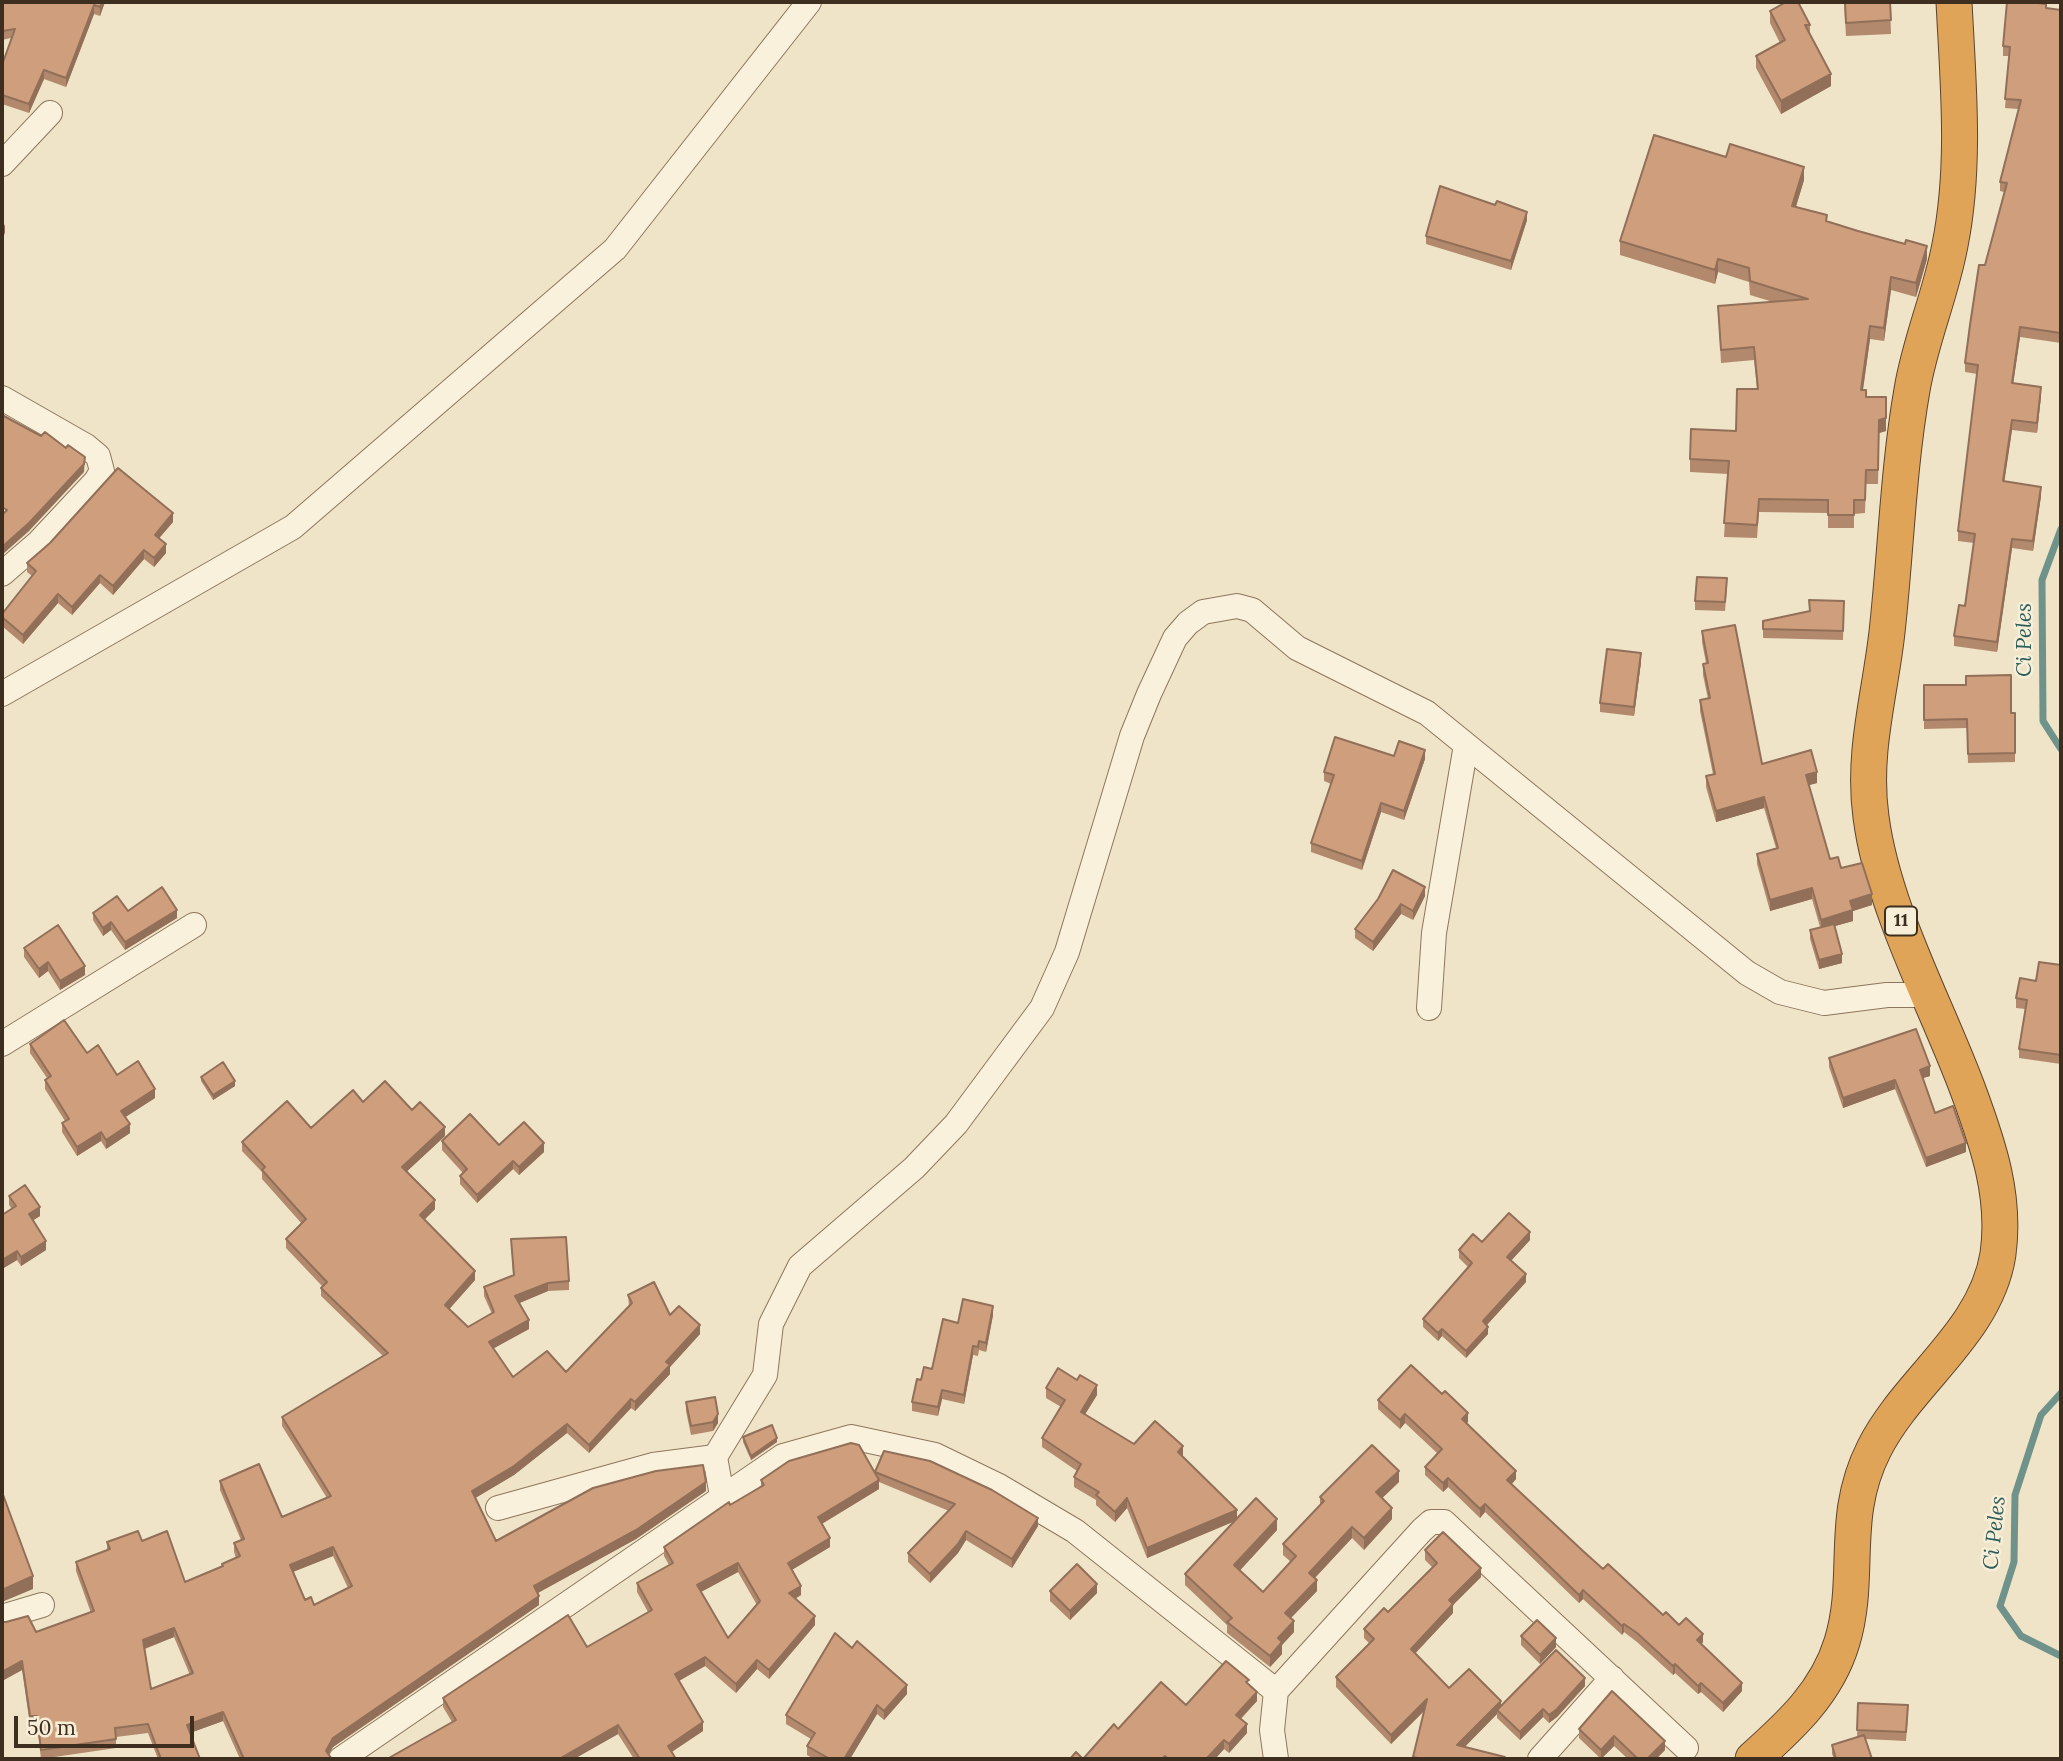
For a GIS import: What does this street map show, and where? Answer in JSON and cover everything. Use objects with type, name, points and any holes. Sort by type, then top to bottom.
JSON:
[{"type":"highway","name":"11","points":[[1753,1759],[1815,1698],[1828,1675],[1843,1640],[1854,1506],[1871,1454],[1897,1409],[1961,1334],[1978,1309],[1990,1286],[1997,1258],[2000,1203],[1988,1143],[1928,995],[1882,869],[1871,819],[1867,758],[1886,640],[1900,470],[1912,386],[1947,257],[1955,212],[1959,122],[1954,2]]},
{"type":"street","points":[[4,689],[293,527],[615,248],[810,2]]},
{"type":"street","points":[[2,164],[50,113]]},
{"type":"street","points":[[2,398],[86,446],[98,456],[102,471],[96,481],[39,542],[2,575]]},
{"type":"street","points":[[722,1496],[715,1457],[765,1375],[772,1324],[800,1266],[914,1168],[956,1124],[1042,1008],[1067,952],[1132,736],[1166,653],[1188,622],[1203,611],[1219,607],[1252,610],[1297,648],[1406,700],[1466,745],[1747,973],[1780,992],[1801,1000],[1824,1003],[1887,995],[1928,995]]},
{"type":"street","points":[[1429,1007],[1434,933],[1466,745]]},
{"type":"street","points":[[2,1044],[194,925]]},
{"type":"street","points":[[341,1759],[783,1456],[850,1437],[935,1455],[999,1486],[1074,1531],[1276,1691]]},
{"type":"street","points":[[498,1508],[653,1465],[715,1457]]},
{"type":"street","points":[[1276,1759],[1272,1730],[1276,1691],[1431,1522],[1444,1522],[1686,1748]]},
{"type":"street","points":[[2,1617],[42,1605]]},
{"type":"street","points":[[1540,1759],[1612,1678]]},
{"type":"building","points":[[2,2],[102,2],[100,7],[94,5],[66,78],[44,70],[29,104],[2,95],[2,65],[15,29],[2,31]]},
{"type":"building","points":[[1786,2],[1798,2],[1810,25],[1805,25],[1831,74],[1781,101],[1756,56],[1785,40],[1770,11]]},
{"type":"building","points":[[1845,2],[1890,2],[1891,20],[1846,23]]},
{"type":"building","points":[[2007,2],[2038,2],[2046,4],[2046,8],[2061,10],[2061,333],[2020,327],[2012,383],[2041,387],[2037,423],[2012,420],[2003,481],[2041,487],[2033,541],[2012,539],[1997,642],[1954,636],[1959,605],[1965,606],[1975,534],[1958,531],[1978,365],[1965,363],[1979,265],[1985,265],[2007,183],[2000,182],[2021,100],[2005,99],[2010,47],[2003,46]]},
{"type":"building","points":[[1654,135],[1726,157],[1730,144],[1804,167],[1792,206],[1827,215],[1826,221],[1858,231],[1905,244],[1906,240],[1927,246],[1916,283],[1891,277],[1884,328],[1870,326],[1861,390],[1866,390],[1866,397],[1886,397],[1886,418],[1879,420],[1878,470],[1866,470],[1865,500],[1854,500],[1854,515],[1828,515],[1828,500],[1759,499],[1757,525],[1724,523],[1729,461],[1690,459],[1691,429],[1736,431],[1737,389],[1758,389],[1754,347],[1721,350],[1718,306],[1808,299],[1750,281],[1749,268],[1718,259],[1715,270],[1620,241]]},
{"type":"building","points":[[1440,186],[1495,205],[1497,201],[1527,212],[1511,261],[1426,236]]},
{"type":"building","points":[[2,415],[41,436],[45,432],[66,448],[68,445],[85,457],[84,464],[29,523],[2,547],[2,515],[7,510],[2,507]]},
{"type":"building","points":[[118,468],[173,513],[155,535],[166,544],[154,558],[144,550],[113,586],[100,575],[72,607],[58,594],[23,635],[2,617],[2,614],[36,571],[27,563],[50,543]]},
{"type":"building","points":[[1697,577],[1727,578],[1725,602],[1695,601]]},
{"type":"building","points":[[1809,600],[1844,601],[1843,631],[1763,629],[1763,621],[1810,611]]},
{"type":"building","points":[[1735,625],[1762,764],[1811,750],[1817,772],[1806,775],[1830,859],[1838,857],[1841,868],[1862,863],[1872,894],[1850,901],[1853,910],[1821,920],[1812,888],[1770,900],[1757,854],[1778,848],[1764,797],[1716,811],[1706,776],[1715,774],[1700,700],[1710,698],[1703,664],[1708,663],[1702,631]]},
{"type":"building","points":[[1607,649],[1641,653],[1634,707],[1600,703]]},
{"type":"building","points":[[2011,675],[2015,753],[1968,754],[1967,719],[1924,720],[1924,685],[1966,685],[1966,676]]},
{"type":"building","points":[[1335,737],[1394,756],[1399,741],[1425,750],[1404,811],[1381,803],[1362,861],[1311,843],[1334,775],[1324,772]]},
{"type":"building","points":[[1393,870],[1425,887],[1413,911],[1401,904],[1373,942],[1355,929],[1378,899]]},
{"type":"building","points":[[162,887],[177,910],[125,942],[111,922],[103,928],[93,913],[117,896],[128,911]]},
{"type":"building","points":[[1834,924],[1842,954],[1819,960],[1810,930]]},
{"type":"building","points":[[58,925],[85,966],[60,981],[48,962],[39,969],[24,948]]},
{"type":"building","points":[[2039,962],[2061,965],[2061,1055],[2019,1049],[2027,1000],[2016,998],[2020,978],[2036,981]]},
{"type":"building","points":[[64,1020],[87,1053],[98,1045],[117,1075],[138,1061],[155,1089],[121,1111],[130,1124],[106,1140],[101,1132],[77,1147],[62,1123],[69,1119],[45,1080],[51,1076],[30,1044]]},
{"type":"building","points":[[1916,1029],[1930,1066],[1920,1070],[1935,1113],[1953,1106],[1966,1143],[1926,1158],[1895,1080],[1843,1098],[1829,1058]]},
{"type":"building","points":[[223,1062],[235,1081],[213,1095],[201,1077]]},
{"type":"building","points":[[385,1081],[412,1110],[420,1102],[445,1127],[402,1167],[435,1200],[420,1215],[475,1271],[445,1305],[468,1327],[494,1312],[484,1287],[514,1275],[511,1239],[566,1237],[569,1281],[548,1283],[515,1296],[529,1320],[489,1342],[513,1377],[547,1351],[566,1372],[632,1303],[628,1295],[654,1282],[670,1315],[679,1306],[700,1325],[666,1362],[670,1365],[635,1402],[631,1399],[589,1445],[567,1424],[514,1466],[472,1491],[496,1541],[593,1488],[656,1471],[703,1465],[706,1482],[636,1530],[534,1586],[539,1596],[333,1738],[326,1751],[332,1759],[244,1759],[223,1712],[187,1725],[200,1759],[161,1759],[148,1724],[115,1728],[116,1739],[41,1750],[37,1716],[30,1716],[22,1661],[2,1672],[2,1622],[28,1616],[36,1632],[94,1611],[76,1562],[110,1549],[107,1542],[138,1531],[142,1541],[167,1531],[185,1582],[240,1556],[234,1543],[244,1539],[220,1481],[259,1464],[282,1517],[331,1496],[282,1417],[388,1353],[321,1288],[327,1282],[286,1239],[306,1219],[262,1170],[265,1167],[242,1142],[287,1101],[311,1128],[353,1090],[363,1102]],"holes":[[[333,1547],[352,1586],[314,1605],[311,1597],[305,1600],[290,1565]],[[174,1628],[193,1673],[151,1689],[143,1640]]]},
{"type":"building","points":[[470,1114],[499,1145],[524,1122],[544,1143],[519,1167],[513,1161],[477,1195],[460,1176],[467,1169],[442,1141]]},
{"type":"building","points":[[25,1185],[40,1207],[29,1214],[46,1241],[21,1257],[17,1251],[2,1260],[2,1215],[16,1206],[9,1196]]},
{"type":"building","points":[[1509,1213],[1530,1232],[1507,1257],[1526,1274],[1483,1321],[1488,1327],[1466,1351],[1442,1329],[1438,1333],[1423,1319],[1472,1263],[1459,1250],[1473,1234],[1482,1242]]},
{"type":"building","points":[[963,1299],[993,1306],[986,1343],[979,1341],[978,1347],[973,1346],[964,1395],[942,1390],[938,1407],[912,1402],[917,1379],[921,1380],[924,1367],[932,1369],[943,1319],[958,1323]]},
{"type":"building","points":[[1411,1365],[1442,1394],[1445,1391],[1468,1413],[1462,1419],[1516,1471],[1507,1480],[1583,1551],[1603,1569],[1608,1564],[1663,1615],[1666,1612],[1679,1625],[1686,1618],[1703,1634],[1697,1640],[1742,1683],[1723,1703],[1701,1683],[1698,1686],[1675,1664],[1673,1666],[1637,1633],[1624,1624],[1622,1626],[1583,1590],[1579,1595],[1485,1504],[1480,1509],[1448,1478],[1443,1483],[1425,1467],[1442,1449],[1405,1414],[1400,1420],[1378,1400]]},
{"type":"building","points":[[1058,1368],[1077,1380],[1080,1375],[1097,1385],[1081,1412],[1134,1444],[1155,1421],[1183,1446],[1178,1452],[1237,1510],[1147,1548],[1127,1498],[1115,1512],[1096,1495],[1099,1492],[1074,1477],[1081,1464],[1042,1438],[1065,1400],[1046,1388]]},
{"type":"building","points":[[715,1397],[718,1414],[713,1422],[691,1426],[686,1402]]},
{"type":"building","points":[[772,1425],[777,1438],[751,1456],[743,1437]]},
{"type":"building","points":[[851,1443],[859,1445],[879,1480],[818,1517],[830,1538],[788,1563],[801,1586],[789,1593],[815,1616],[769,1670],[757,1660],[736,1684],[705,1657],[675,1674],[703,1722],[668,1746],[676,1759],[640,1759],[618,1725],[559,1759],[387,1759],[456,1720],[443,1698],[568,1615],[587,1647],[652,1610],[637,1583],[673,1563],[664,1547],[729,1502],[730,1505],[764,1485],[761,1480],[789,1461]],"holes":[[[738,1563],[760,1601],[728,1638],[697,1585]]]},
{"type":"building","points":[[1372,1445],[1399,1471],[1376,1492],[1392,1508],[1364,1538],[1352,1527],[1309,1573],[1317,1580],[1285,1613],[1294,1621],[1278,1638],[1282,1642],[1270,1656],[1227,1622],[1232,1618],[1185,1574],[1256,1498],[1277,1519],[1234,1565],[1263,1592],[1296,1556],[1283,1544],[1324,1501],[1320,1497]]},
{"type":"building","points":[[884,1451],[930,1461],[992,1490],[1038,1518],[1012,1559],[966,1531],[958,1544],[930,1574],[908,1553],[955,1504],[875,1472]]},
{"type":"building","points":[[2,1492],[33,1576],[2,1590]]},
{"type":"building","points":[[1443,1532],[1481,1568],[1449,1600],[1453,1604],[1411,1649],[1449,1688],[1469,1669],[1501,1701],[1457,1745],[1505,1757],[1504,1759],[1413,1757],[1427,1699],[1391,1735],[1336,1677],[1374,1639],[1364,1629],[1384,1608],[1388,1612],[1437,1563],[1425,1550]]},
{"type":"building","points":[[1077,1564],[1097,1584],[1070,1611],[1050,1591]]},
{"type":"building","points":[[1537,1620],[1556,1638],[1540,1655],[1521,1636]]},
{"type":"building","points":[[835,1633],[852,1648],[857,1641],[907,1685],[884,1711],[877,1705],[844,1759],[830,1759],[807,1746],[815,1733],[786,1715]]},
{"type":"building","points":[[1556,1650],[1585,1678],[1557,1709],[1549,1715],[1543,1709],[1520,1732],[1497,1710]]},
{"type":"building","points":[[1226,1661],[1249,1680],[1246,1682],[1257,1692],[1236,1715],[1247,1724],[1229,1744],[1224,1740],[1206,1759],[1168,1759],[1165,1756],[1162,1759],[1083,1759],[1114,1724],[1118,1729],[1161,1682],[1186,1705]]},
{"type":"building","points":[[1612,1691],[1665,1741],[1647,1759],[1638,1759],[1614,1736],[1601,1750],[1579,1729]]},
{"type":"building","points":[[1858,1703],[1908,1705],[1906,1732],[1857,1730]]},
{"type":"building","points":[[1864,1735],[1872,1759],[1836,1759],[1832,1745]]},
{"type":"building","points":[[1076,1752],[1083,1759],[1070,1759]]},
{"type":"waterway","name":"Ci Peles","points":[[2061,529],[2042,580],[2043,721],[2061,749]]},
{"type":"waterway","name":"Ci Peles","points":[[2061,1393],[2041,1415],[2015,1495],[2014,1562],[2000,1606],[2021,1636],[2061,1656]]}]
